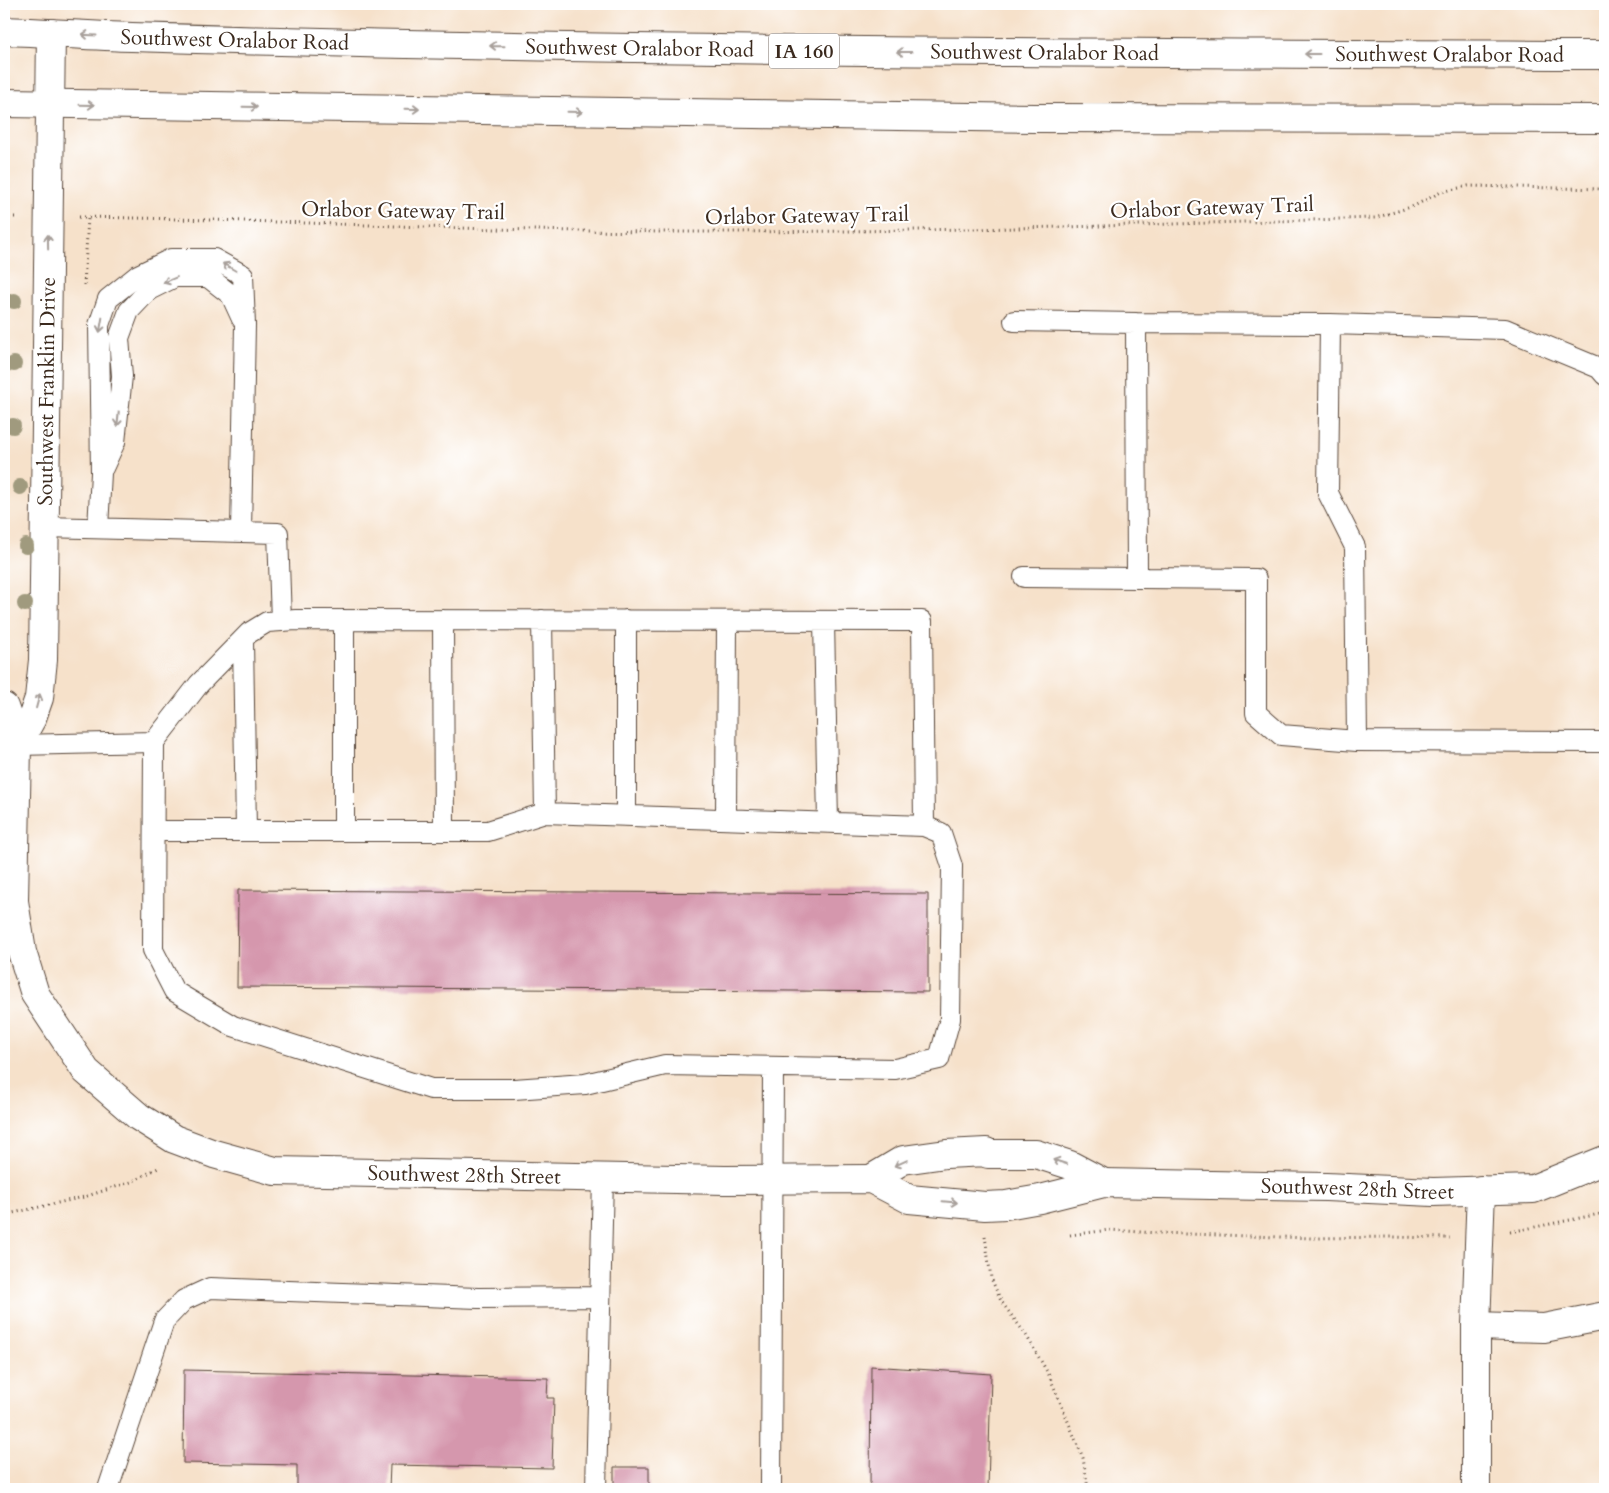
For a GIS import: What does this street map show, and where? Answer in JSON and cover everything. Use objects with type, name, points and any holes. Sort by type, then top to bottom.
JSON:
[{"type":"street","name":"Southwest Oralabor Road","points":[[4,31],[127,37],[588,48],[877,52],[1605,55]]},
{"type":"street","name":"Southwest Franklin Drive","points":[[10,745],[32,718],[39,698],[43,660],[51,32]]},
{"type":"street","points":[[4,103],[1035,118],[1605,119]]},
{"type":"street","name":"Southwest Franklin Drive","points":[[4,708],[10,745],[14,901],[22,952],[35,994],[86,1071]]},
{"type":"street","name":"Southwest 28th Street","points":[[86,1071],[139,1117],[174,1139],[214,1154],[275,1171],[773,1180],[872,1179],[909,1198],[985,1206],[1040,1198],[1104,1183],[1326,1186],[1433,1192],[1533,1189],[1605,1160]]},
{"type":"street","name":"Southwest 28th Street","points":[[872,1179],[903,1160],[946,1154],[986,1152],[988,1154],[1036,1154],[1070,1165],[1104,1183]]},
{"type":"street","points":[[1476,1489],[1476,1326],[1481,1190]]},
{"type":"street","points":[[1476,1326],[1544,1328],[1605,1316]]},
{"type":"lane","points":[[98,528],[101,473],[115,442],[122,376],[119,338],[129,311],[149,290],[175,276],[208,277],[231,295],[245,325],[241,532]]},
{"type":"lane","points":[[1014,321],[1330,324],[1505,330],[1599,368],[1605,375]]},
{"type":"lane","points":[[1136,323],[1137,578]]},
{"type":"lane","points":[[1330,324],[1328,493],[1355,547],[1357,741]]},
{"type":"lane","points":[[44,526],[278,532],[281,621]]},
{"type":"lane","points":[[1024,577],[1256,580],[1256,713],[1281,735],[1357,741],[1605,742]]},
{"type":"lane","points":[[344,620],[344,831]]},
{"type":"lane","points":[[443,620],[444,831]]},
{"type":"lane","points":[[542,620],[545,813]]},
{"type":"lane","points":[[626,620],[626,815]]},
{"type":"lane","points":[[154,831],[488,831],[545,813],[924,826],[941,833],[952,866],[950,1019],[938,1059],[895,1069],[665,1065],[585,1084],[514,1089],[431,1089],[233,1026],[174,990],[153,950],[154,742],[199,684],[249,633],[267,622],[281,621],[922,621],[924,826]]},
{"type":"lane","points":[[726,819],[728,621]]},
{"type":"lane","points":[[824,621],[828,822]]},
{"type":"lane","points":[[243,640],[246,831]]},
{"type":"lane","points":[[10,745],[154,742]]},
{"type":"lane","points":[[771,1489],[773,1068]]},
{"type":"lane","points":[[596,1489],[603,1177]]},
{"type":"lane","points":[[108,1489],[164,1321],[184,1300],[210,1288],[478,1298],[600,1297]]},
{"type":"path","name":"Orlabor Gateway Trail","points":[[4,217],[690,232],[1042,227],[1375,218],[1414,206],[1441,192],[1468,186],[1605,189]]},
{"type":"path","points":[[84,294],[88,218]]},
{"type":"path","points":[[4,1215],[84,1198],[131,1182],[163,1165],[192,1146]]},
{"type":"path","points":[[1070,1235],[1109,1230],[1157,1234],[1312,1238],[1479,1239],[1605,1213]]},
{"type":"path","points":[[984,1243],[990,1278],[1001,1301],[1026,1335],[1049,1375],[1082,1458],[1088,1489]]},
{"type":"building","points":[[238,890],[928,894],[928,992],[237,987]]},
{"type":"building","points":[[871,1366],[991,1374],[988,1489],[870,1489]]},
{"type":"building","points":[[184,1370],[548,1378],[547,1398],[554,1398],[552,1468],[390,1465],[389,1489],[297,1489],[297,1465],[183,1463]]},
{"type":"building","points":[[614,1467],[649,1467],[649,1489],[614,1489]]}]
